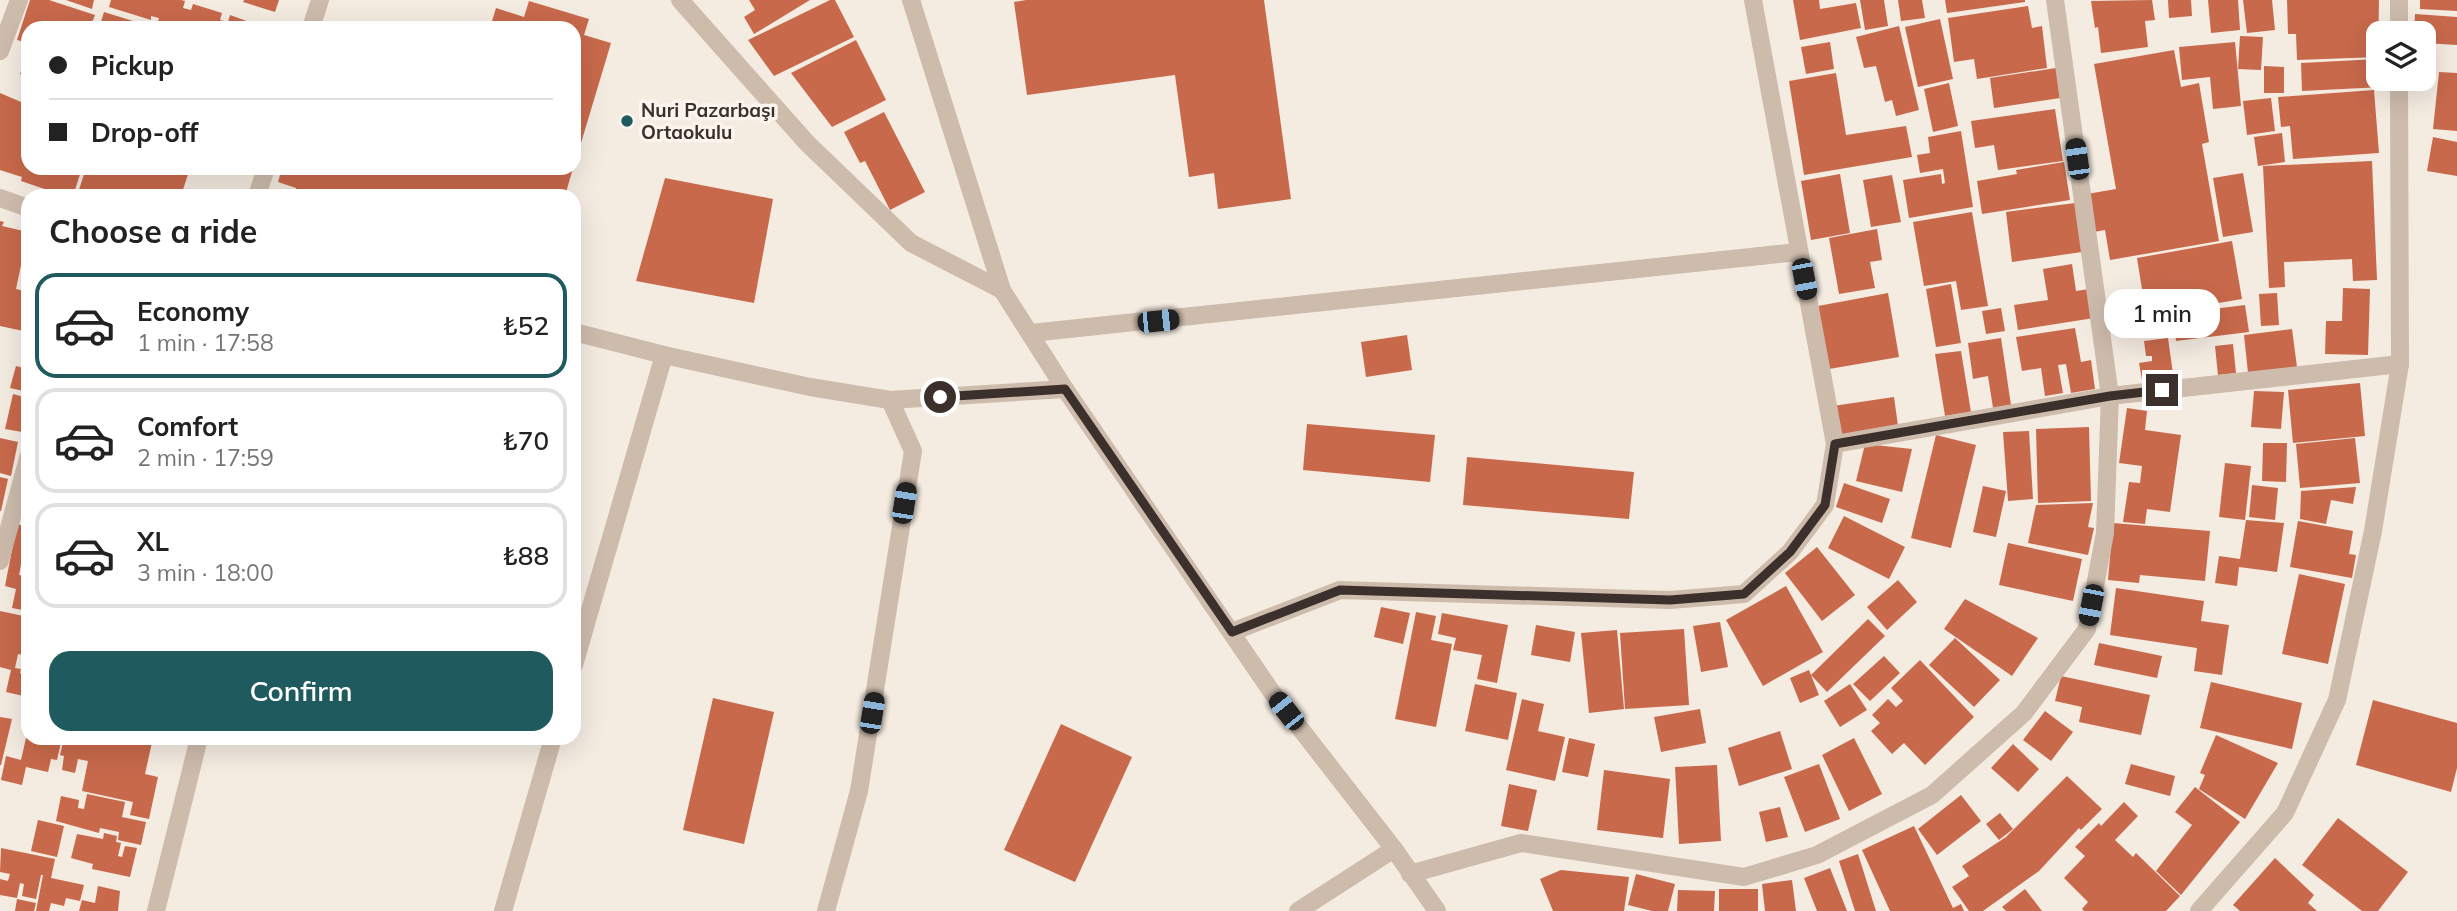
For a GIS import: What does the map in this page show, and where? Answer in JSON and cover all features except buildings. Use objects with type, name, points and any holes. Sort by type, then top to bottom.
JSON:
[{"type":"street","points":[[0,51],[19,0]]},
{"type":"street","points":[[313,21],[320,0]]},
{"type":"street","points":[[680,0],[807,143],[911,243],[1002,290]]},
{"type":"street","points":[[911,0],[1002,290],[1065,389],[1271,691],[1394,849],[1437,911]]},
{"type":"street","points":[[1232,632],[1340,590],[1670,600],[1744,594],[1790,552],[1825,505],[1835,444],[1753,0]]},
{"type":"street","points":[[1410,874],[1521,843],[1744,877],[1817,855],[1932,795],[2024,713],[2087,629],[2105,533],[2110,396],[2055,0]]},
{"type":"street","points":[[2399,0],[2399,21]]},
{"type":"street","points":[[2199,911],[2285,813],[2337,700],[2373,531],[2400,364],[2399,91]]},
{"type":"street","points":[[0,198],[21,206]]},
{"type":"street","points":[[1031,333],[1798,252]]},
{"type":"street","points":[[581,334],[810,387],[890,400],[1065,389]]},
{"type":"street","points":[[581,641],[664,355]]},
{"type":"street","points":[[1835,444],[2110,396],[2400,364]]},
{"type":"street","points":[[826,911],[859,791],[913,451],[890,400]]},
{"type":"street","points":[[0,561],[21,484]]},
{"type":"street","points":[[156,911],[197,745]]},
{"type":"street","points":[[503,911],[551,745]]},
{"type":"street","points":[[1298,911],[1394,849]]},
{"type":"place","name":"Nuri Pazarbaşı Ortaokulu","points":[[627,121]]},
{"type":"route","points":[[940,397],[1065,389],[1232,632],[1340,590],[1670,600],[1744,594],[1790,552],[1825,505],[1835,444],[2110,396],[2162,390]]}]
